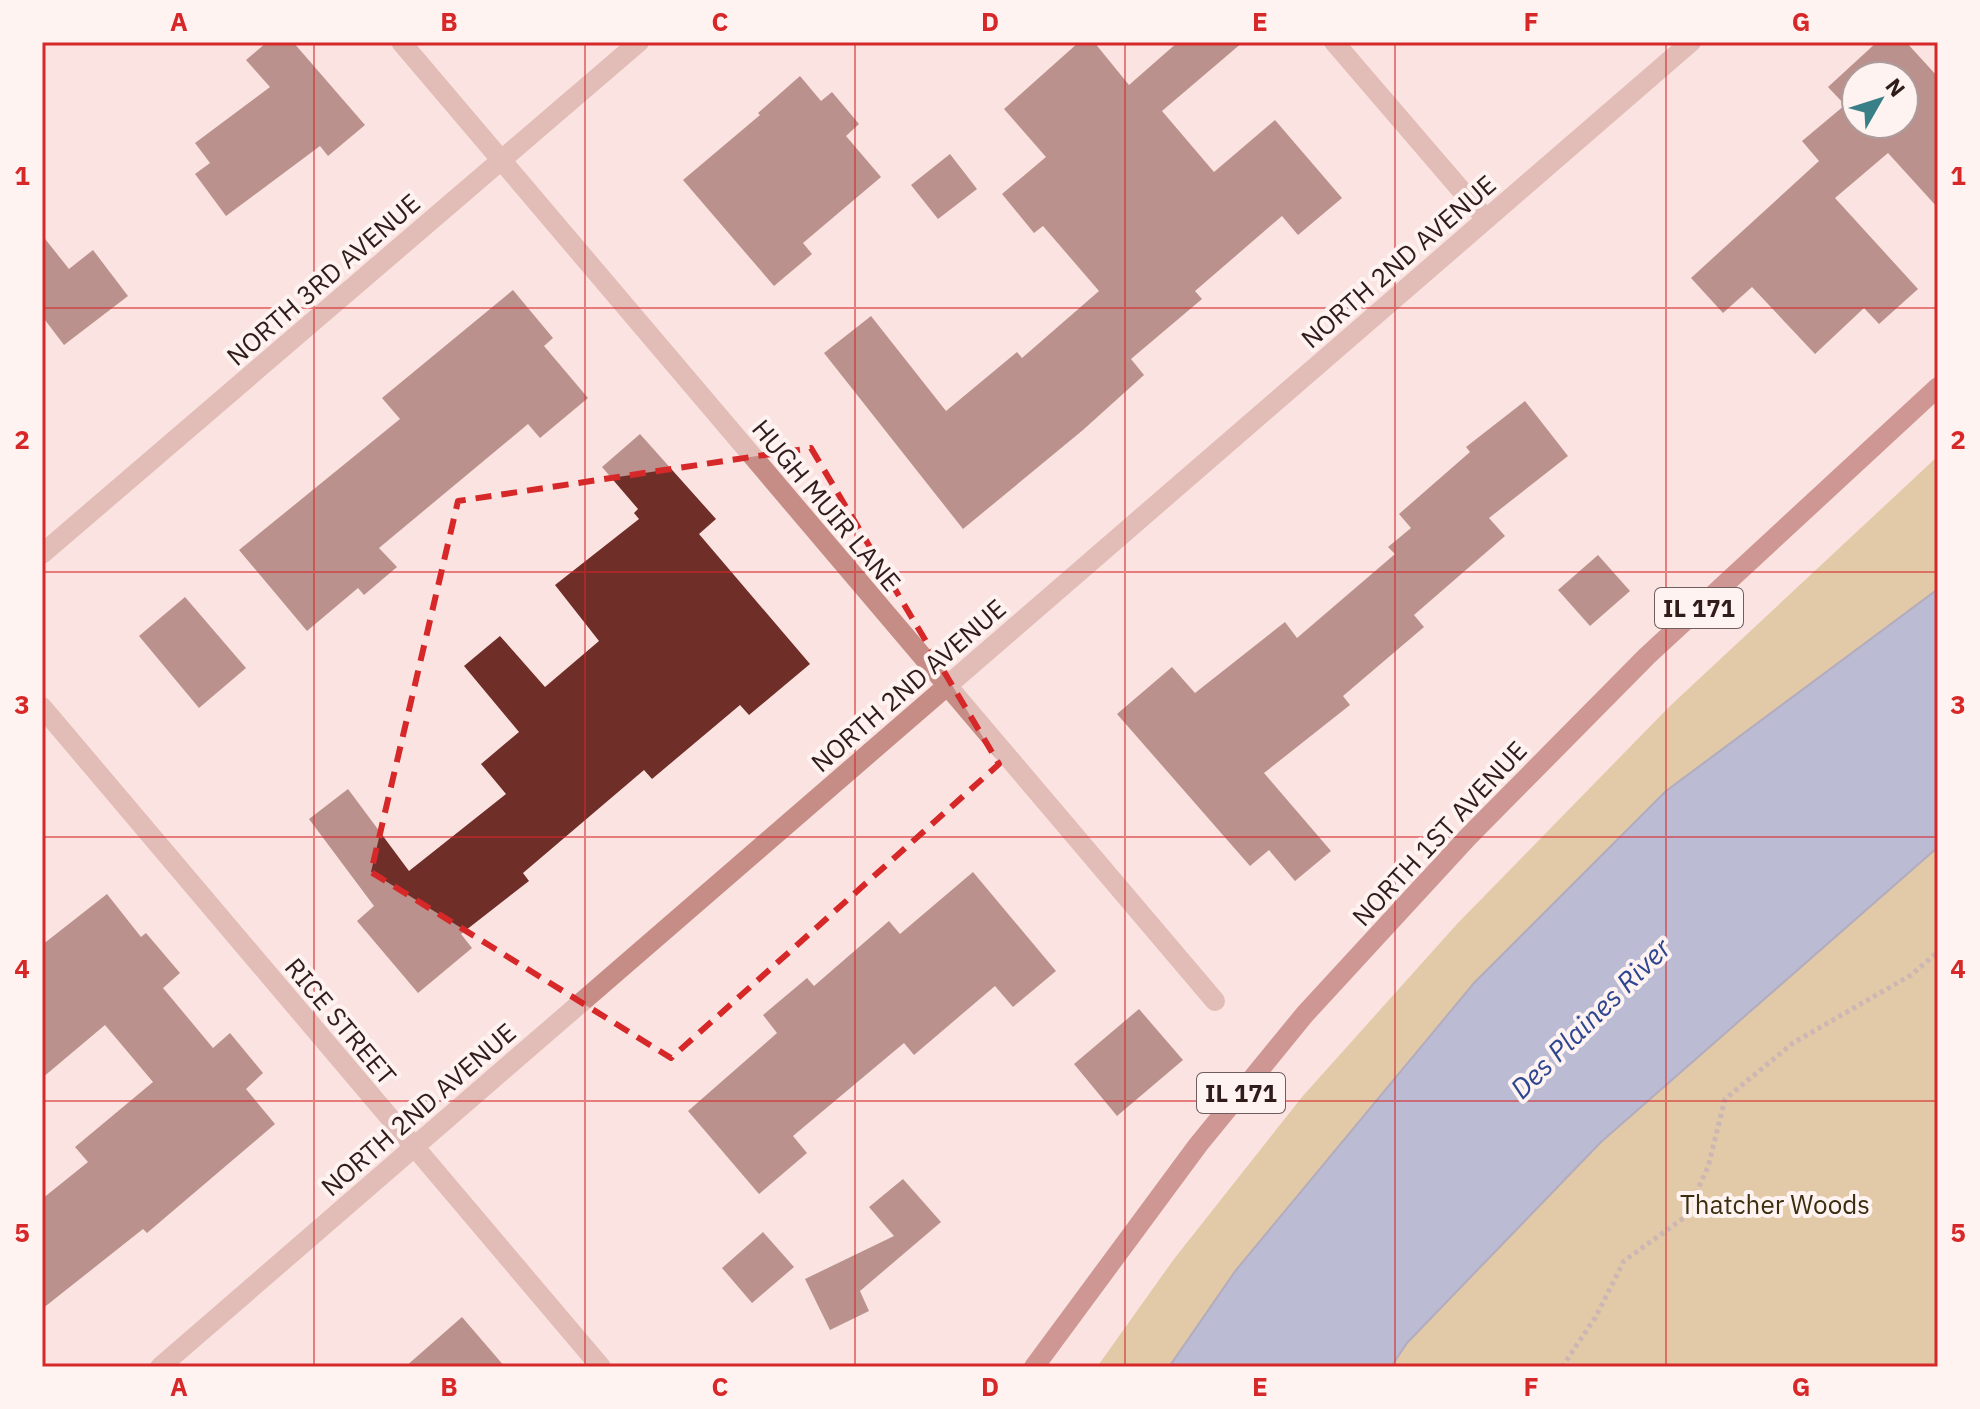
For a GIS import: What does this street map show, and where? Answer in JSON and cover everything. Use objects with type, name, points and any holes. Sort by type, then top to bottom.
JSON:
[{"type":"main road","name":"NORTH 1ST AVENUE","points":[[1034,1367],[1198,1145],[1286,1038],[1457,848],[1647,656],[1938,387]]},
{"type":"street","name":"HUGH MUIR LANE","points":[[401,42],[1215,1001]]},
{"type":"street","name":"NORTH 3RD AVENUE","points":[[42,554],[639,42]]},
{"type":"street","points":[[1334,42],[1486,219]]},
{"type":"street","name":"NORTH 2ND AVENUE","points":[[160,1367],[1691,42]]},
{"type":"street","name":"RICE STREET","points":[[42,707],[601,1367]]},
{"type":"path","points":[[1562,1367],[1595,1318],[1624,1261],[1685,1217],[1708,1167],[1725,1099],[1793,1043],[1911,975],[1938,952]]},
{"type":"highlighted area","points":[[811,448],[999,764],[671,1058],[371,872],[458,501]]},
{"type":"green space","points":[[1938,456],[1938,589],[1666,791],[1474,983],[1236,1270],[1169,1367],[1097,1367],[1174,1259],[1302,1097],[1457,924],[1670,706]]},
{"type":"green space","name":"Thatcher Woods","points":[[1938,847],[1938,1367],[1391,1367],[1407,1343],[1601,1142]]},
{"type":"water","name":"Des Plaines River","points":[[1938,589],[1938,847],[1601,1142],[1407,1343],[1391,1367],[1169,1367],[1236,1270],[1474,983],[1666,791]]},
{"type":"building","points":[[267,42],[293,42],[365,125],[328,156],[320,146],[226,216],[195,174],[210,163],[195,143],[270,87],[246,60]]},
{"type":"building","points":[[1079,42],[1094,42],[1129,85],[1178,42],[1243,42],[1162,111],[1214,172],[1275,120],[1342,198],[1298,235],[1282,216],[1195,291],[1202,299],[1131,359],[1144,375],[963,529],[824,353],[871,316],[946,411],[1017,352],[1022,358],[1099,291],[1043,226],[1034,233],[1002,194],[1046,157],[1004,109]]},
{"type":"building","points":[[1877,42],[1906,42],[1938,77],[1938,208],[1888,153],[1835,198],[1918,289],[1879,324],[1864,308],[1815,354],[1752,287],[1723,313],[1691,278],[1819,161],[1802,141],[1840,109],[1840,140],[1920,140],[1920,60],[1857,60]]},
{"type":"building","points":[[800,76],[821,101],[832,92],[859,124],[846,136],[881,177],[803,243],[812,254],[774,286],[683,180],[760,115],[758,113]]},
{"type":"building","points":[[1840,76],[1840,100],[1828,87]]},
{"type":"building","points":[[950,154],[977,189],[938,219],[911,185]]},
{"type":"building","points":[[42,235],[69,269],[93,250],[128,296],[64,345],[42,316]]},
{"type":"building","points":[[513,290],[553,338],[544,346],[588,398],[540,438],[528,424],[379,548],[397,567],[364,595],[358,588],[307,631],[239,550],[400,419],[382,398]]},
{"type":"building","points":[[1525,401],[1568,456],[1489,518],[1505,536],[1414,615],[1424,627],[1343,696],[1350,705],[1264,773],[1331,851],[1295,881],[1269,850],[1250,866],[1117,714],[1172,667],[1195,693],[1285,622],[1297,638],[1395,554],[1388,547],[1411,528],[1399,514],[1470,452],[1466,447]]},
{"type":"building","points":[[640,434],[716,519],[699,534],[810,664],[749,715],[740,705],[652,779],[644,770],[523,873],[529,881],[461,934],[472,948],[418,993],[357,921],[374,906],[309,819],[348,789],[409,871],[506,794],[481,764],[519,732],[464,666],[500,636],[545,687],[599,641],[555,585],[639,519],[634,513],[638,509],[602,467]]},
{"type":"building","points":[[1598,555],[1630,591],[1590,626],[1558,590]]},
{"type":"building","points":[[185,597],[246,668],[199,708],[139,636]]},
{"type":"building","points":[[973,872],[1056,971],[1013,1007],[995,986],[914,1055],[904,1043],[793,1136],[807,1153],[759,1194],[688,1111],[777,1033],[763,1015],[807,978],[814,986],[889,921],[900,934]]},
{"type":"building","points":[[107,894],[141,937],[146,933],[180,973],[163,988],[213,1048],[230,1033],[263,1073],[246,1089],[275,1124],[147,1233],[143,1229],[42,1309],[42,1199],[88,1162],[75,1147],[153,1082],[105,1025],[42,1078],[42,945]]},
{"type":"building","points":[[1139,1009],[1183,1060],[1117,1116],[1074,1064]]},
{"type":"building","points":[[903,1179],[941,1222],[860,1291],[869,1311],[830,1330],[805,1279],[894,1236],[869,1207]]},
{"type":"building","points":[[763,1232],[794,1267],[752,1303],[722,1268]]},
{"type":"building","points":[[462,1317],[505,1367],[405,1367]]}]
